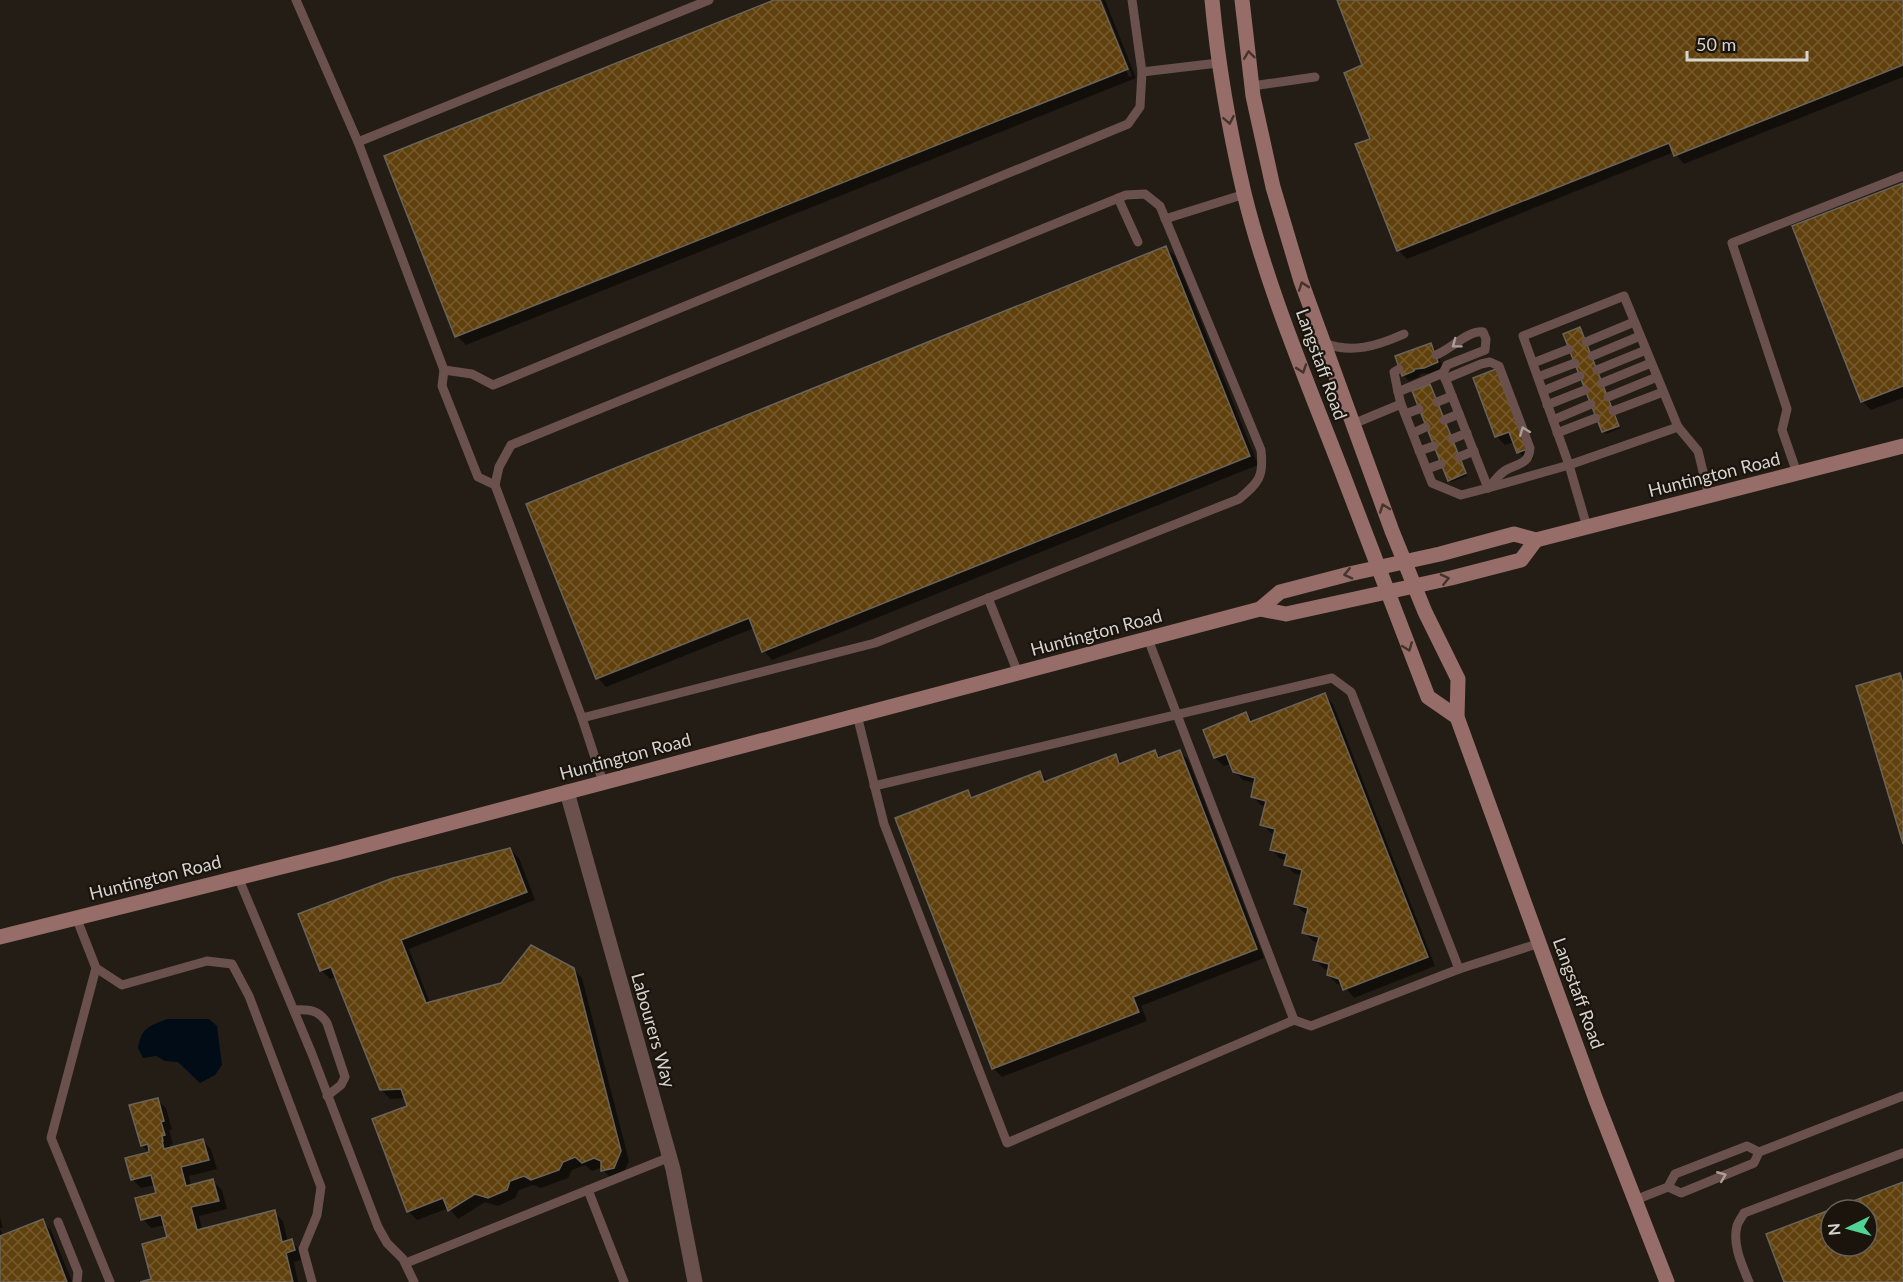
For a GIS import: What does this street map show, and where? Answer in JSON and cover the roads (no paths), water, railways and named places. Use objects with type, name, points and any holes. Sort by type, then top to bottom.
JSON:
[{"type":"street","name":"Langstaff Road","points":[[1212,0],[1218,63],[1245,194],[1269,274],[1308,385],[1428,697],[1457,717]]},
{"type":"street","name":"Langstaff Road","points":[[1242,0],[1252,86],[1273,187],[1301,281],[1414,586],[1458,679],[1457,717],[1596,1100],[1667,1282]]},
{"type":"street","name":"Huntington Road","points":[[0,936],[567,792],[1260,609],[1280,592],[1515,534],[1536,540],[1903,446]]},
{"type":"street","name":"Huntington Road","points":[[1260,609],[1286,614],[1521,560],[1536,540]]},
{"type":"street","name":"Labourers Way","points":[[567,792],[670,1157],[695,1282]]},
{"type":"lane","points":[[296,0],[358,142],[444,370],[442,386],[478,477],[495,484]]},
{"type":"lane","points":[[358,142],[709,0]]},
{"type":"lane","points":[[444,370],[472,374],[493,384],[1128,124],[1140,107],[1142,72],[1132,0]]},
{"type":"lane","points":[[1142,72],[1218,63]]},
{"type":"lane","points":[[1252,86],[1315,77]]},
{"type":"lane","points":[[1797,473],[1782,430],[1787,409],[1732,243],[1903,176]]},
{"type":"lane","points":[[582,718],[875,643],[1239,499],[1256,485],[1263,468],[1261,450],[1160,206],[1145,194],[1126,195],[512,445],[500,467],[495,484],[582,718],[603,782]]},
{"type":"lane","points":[[1166,219],[1245,194]]},
{"type":"lane","points":[[1118,198],[1137,242]]},
{"type":"lane","points":[[1587,528],[1569,465],[1523,336],[1624,296],[1678,427],[1698,451],[1710,496]]},
{"type":"lane","points":[[1586,342],[1634,322]]},
{"type":"lane","points":[[1436,355],[1447,351],[1472,333],[1483,332],[1486,339],[1485,350],[1448,365],[1444,376],[1488,488]]},
{"type":"lane","points":[[1324,343],[1345,350],[1364,348],[1404,334]]},
{"type":"lane","points":[[1592,356],[1640,336]]},
{"type":"lane","points":[[1533,363],[1569,349]]},
{"type":"lane","points":[[1597,370],[1646,350]]},
{"type":"lane","points":[[1398,392],[1481,364],[1490,362],[1499,366],[1530,448],[1530,455],[1525,462],[1504,470],[1488,488]]},
{"type":"lane","points":[[1538,377],[1575,363]]},
{"type":"lane","points":[[1602,383],[1651,363]]},
{"type":"lane","points":[[1400,369],[1394,372],[1401,404],[1432,483],[1461,495],[1569,465],[1678,427]]},
{"type":"lane","points":[[1543,391],[1580,376]]},
{"type":"lane","points":[[1608,398],[1657,377]]},
{"type":"lane","points":[[1547,405],[1585,390]]},
{"type":"lane","points":[[1614,411],[1663,392]]},
{"type":"lane","points":[[1437,402],[1452,396]]},
{"type":"lane","points":[[1353,424],[1401,404]]},
{"type":"lane","points":[[1553,420],[1591,404]]},
{"type":"lane","points":[[1405,414],[1419,409]]},
{"type":"lane","points":[[1444,420],[1459,414]]},
{"type":"lane","points":[[1557,433],[1596,418]]},
{"type":"lane","points":[[1413,433],[1426,427]]},
{"type":"lane","points":[[1452,439],[1467,433]]},
{"type":"lane","points":[[1419,451],[1434,446]]},
{"type":"lane","points":[[1459,457],[1474,452]]},
{"type":"lane","points":[[1427,469],[1441,464]]},
{"type":"lane","points":[[988,598],[1018,673]]},
{"type":"lane","points":[[1148,639],[1294,1020]]},
{"type":"lane","points":[[874,786],[1332,678],[1351,692],[1459,969]]},
{"type":"lane","points":[[857,715],[884,824],[1007,1143],[1294,1020],[1311,1026],[1459,969],[1540,943]]},
{"type":"lane","points":[[238,877],[294,1010],[378,1227],[387,1243],[406,1263],[414,1282]]},
{"type":"lane","points":[[76,917],[96,968],[122,985],[207,961],[232,964],[249,996],[321,1187],[317,1215],[303,1249],[312,1282]]},
{"type":"lane","points":[[96,968],[51,1138],[110,1282]]},
{"type":"lane","points":[[294,1010],[315,1011],[323,1016],[327,1023],[345,1077],[341,1085],[327,1096]]},
{"type":"lane","points":[[1668,1187],[1681,1193],[1754,1163],[1759,1152],[1903,1096]]},
{"type":"lane","points":[[1635,1200],[1668,1187],[1675,1174],[1747,1146],[1759,1152]]},
{"type":"lane","points":[[1749,1282],[1739,1258],[1737,1242],[1737,1226],[1744,1213],[1903,1153]]},
{"type":"lane","points":[[406,1263],[670,1157]]},
{"type":"lane","points":[[588,1190],[624,1282]]},
{"type":"lane","points":[[58,1222],[78,1272],[77,1282]]}]
